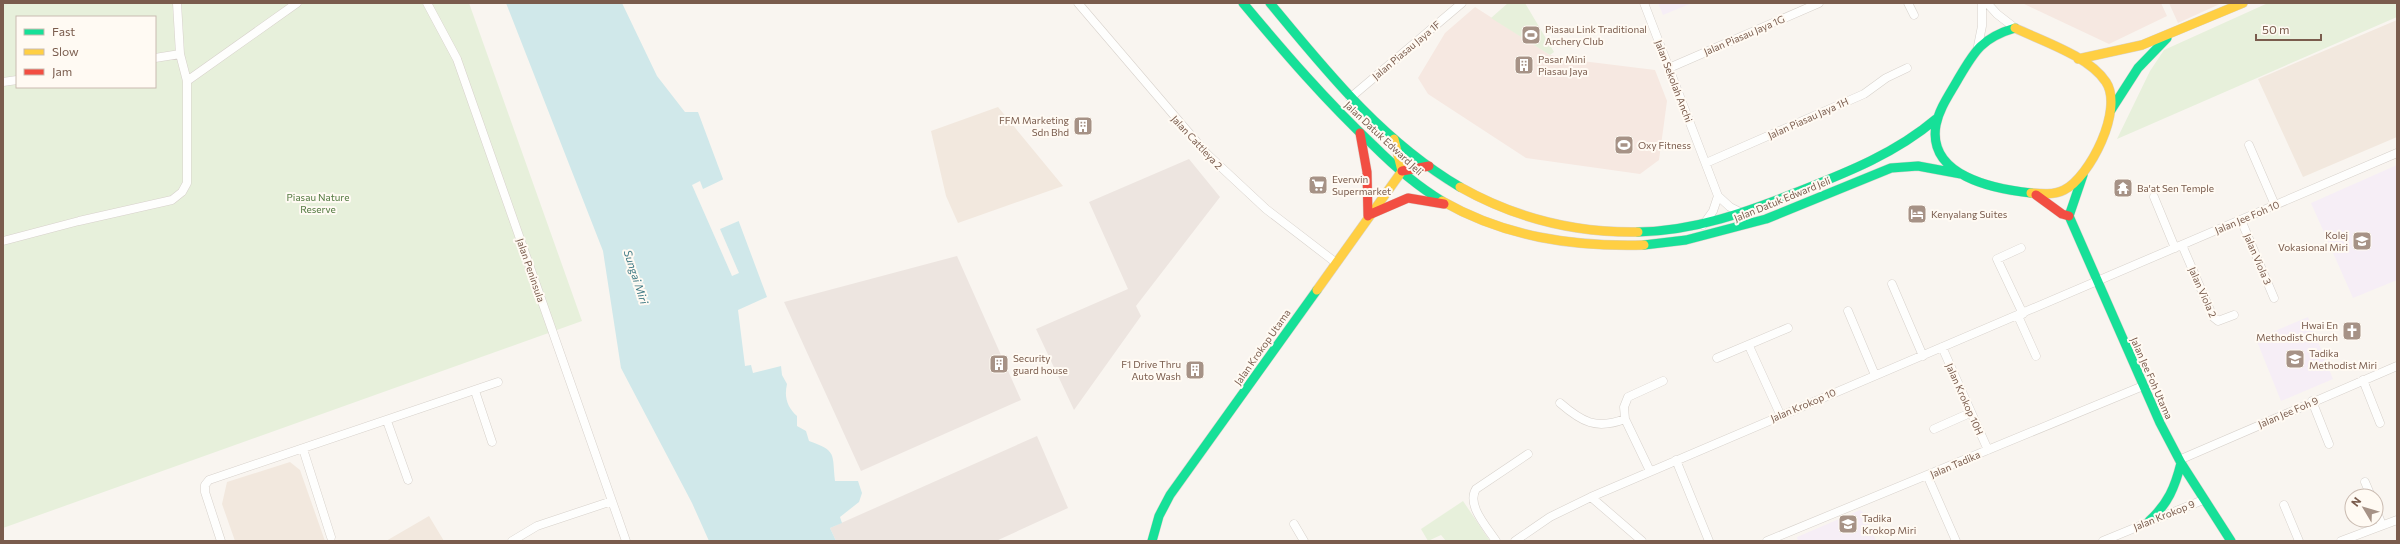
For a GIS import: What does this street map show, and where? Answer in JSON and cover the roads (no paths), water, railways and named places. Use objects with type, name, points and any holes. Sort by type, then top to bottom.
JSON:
[{"type":"street","points":[[3,241],[79,221],[172,200],[182,192],[187,183],[188,81],[180,54],[177,3]]},
{"type":"street","points":[[188,81],[297,3]]},
{"type":"street","name":"Jalan Peninsula","points":[[427,3],[457,59],[626,541]]},
{"type":"street","name":"Jalan Cattleya 2","points":[[1078,3],[1207,154],[1266,210],[1335,262]]},
{"type":"street","name":"Jalan Datuk Edward Jeli","points":[[1242,3],[1322,94],[1360,133],[1402,171],[1448,205],[1499,227],[1541,239],[1586,246],[1624,248],[1662,245],[1723,234],[1776,216],[1882,170],[1902,166],[1920,166],[1961,174],[2036,195]]},
{"type":"street","name":"Jalan Datuk Edward Jeli","points":[[1270,3],[1350,98],[1394,139],[1429,166],[1457,185],[1490,203],[1542,223],[1576,231],[1610,234],[1672,230],[1703,225],[1742,213],[1793,193],[1902,145],[1921,133],[1936,119]]},
{"type":"street","name":"Jalan Piasau Jaya 1F","points":[[1350,98],[1462,3]]},
{"type":"street","name":"Jalan Sekolah Anchi","points":[[1644,3],[1718,196]]},
{"type":"street","name":"Jalan Piasau Jaya 1G","points":[[1669,68],[1819,3]]},
{"type":"street","points":[[1908,3],[1914,15]]},
{"type":"street","points":[[1961,174],[1942,158],[1936,141],[1936,119],[1978,46],[1982,26],[1982,3]]},
{"type":"street","points":[[1987,3],[1996,14],[2014,28],[2078,59],[2106,81],[2111,92],[2111,110]]},
{"type":"street","points":[[2078,59],[2102,56],[2170,34],[2243,3]]},
{"type":"street","points":[[1978,46],[1995,33],[2014,28]]},
{"type":"street","points":[[2036,195],[2062,214],[2069,216],[2076,200],[2083,174],[2098,146],[2111,110],[2138,68],[2170,34]]},
{"type":"street","points":[[156,58],[180,54]]},
{"type":"street","name":"Jalan Piasau Jaya 1H","points":[[1706,163],[1864,94],[1886,78],[1907,68]]},
{"type":"street","points":[[3,82],[16,80]]},
{"type":"street","points":[[1360,133],[1367,172],[1368,216],[1393,203],[1408,198],[1448,205]]},
{"type":"street","points":[[1394,139],[1402,171],[1429,166]]},
{"type":"street","points":[[2249,145],[2275,205]]},
{"type":"street","name":"Jalan Jee Foh 10","points":[[2096,282],[2397,153]]},
{"type":"street","name":"Jalan Krokop Utama","points":[[1152,541],[1159,516],[1170,495],[1335,262],[1402,171]]},
{"type":"street","points":[[2036,195],[2060,192],[2074,183],[2083,174]]},
{"type":"street","points":[[1703,225],[1713,211],[1718,196],[1730,207],[1742,213]]},
{"type":"street","points":[[2154,197],[2179,247]]},
{"type":"street","name":"Jalan Jee Foh Utama","points":[[2069,216],[2096,282],[2143,386],[2180,461],[2203,500],[2231,541]]},
{"type":"street","name":"Jalan Viola 3","points":[[2241,220],[2274,298]]},
{"type":"street","name":"Jalan Viola 2","points":[[2179,247],[2213,317],[2218,321],[2234,315]]},
{"type":"street","points":[[2021,248],[1997,259],[2036,356]]},
{"type":"street","name":"Jalan Krokop 10","points":[[1515,541],[1550,517],[1591,497],[1780,414],[1922,356],[2096,282]]},
{"type":"street","points":[[1892,284],[1922,356]]},
{"type":"street","points":[[1848,311],[1875,375]]},
{"type":"street","points":[[1717,358],[1749,346],[1788,328]]},
{"type":"street","points":[[1749,346],[1780,414]]},
{"type":"street","name":"Jalan Krokop 10H","points":[[1942,347],[1970,413],[1988,450]]},
{"type":"street","name":"Jalan Jee Foh 9","points":[[2180,461],[2397,366]]},
{"type":"street","points":[[2363,380],[2380,423]]},
{"type":"street","points":[[1650,471],[1625,419],[1624,407],[1628,397],[1663,381]]},
{"type":"street","points":[[221,541],[205,492],[205,485],[209,480],[387,421],[498,382]]},
{"type":"street","name":"Jalan Tadika","points":[[1767,541],[2143,386]]},
{"type":"street","points":[[475,391],[492,442]]},
{"type":"street","points":[[2312,402],[2329,444]]},
{"type":"street","points":[[1560,403],[1576,417],[1589,422],[1612,424],[1625,419]]},
{"type":"street","points":[[1934,429],[1970,413]]},
{"type":"street","points":[[387,421],[408,480]]},
{"type":"street","points":[[303,449],[331,537]]},
{"type":"street","points":[[1496,541],[1472,503],[1472,495],[1476,489],[1528,454]]},
{"type":"street","points":[[1676,460],[1709,541]]},
{"type":"street","points":[[2149,521],[2160,512],[2173,494],[2180,461]]},
{"type":"street","points":[[1927,475],[1956,541]]},
{"type":"street","points":[[2365,482],[2368,488]]},
{"type":"street","points":[[1591,497],[1642,541]]},
{"type":"street","name":"Jalan Krokop 9","points":[[2103,541],[2203,500]]},
{"type":"street","points":[[512,541],[538,526],[612,501]]},
{"type":"street","points":[[2284,505],[2299,541]]},
{"type":"street","points":[[2384,524],[2397,520]]},
{"type":"street","points":[[1294,524],[1304,541]]},
{"type":"street","points":[[2341,541],[2374,528]]},
{"type":"water","name":"Sungai Miri","points":[[506,3],[622,3],[657,76],[685,112],[698,112],[767,297],[738,310],[745,366],[751,365],[753,373],[781,366],[782,375],[787,384],[787,402],[797,416],[797,426],[806,431],[809,441],[818,444],[829,451],[834,464],[835,481],[858,481],[862,493],[859,502],[840,517],[842,523],[830,528],[836,541],[709,541],[692,503],[621,368],[603,251]]},
{"type":"place","name":"Piasau Link Traditional Archery Club","points":[[1531,35]]},
{"type":"place","name":"Pasar Mini Piasau Jaya","points":[[1524,65]]},
{"type":"place","name":"FFM Marketing Sdn Bhd","points":[[1083,126]]},
{"type":"place","name":"Oxy Fitness","points":[[1624,145]]},
{"type":"place","name":"Everwin Supermarket","points":[[1318,185]]},
{"type":"place","name":"Ba'at Sen Temple","points":[[2123,188]]},
{"type":"place","name":"Kenyalang Suites","points":[[1917,214]]},
{"type":"place","name":"Kolej Vokasional Miri","points":[[2362,241]]},
{"type":"place","name":"Hwai En Methodist Church","points":[[2352,331]]},
{"type":"place","name":"Tadika Methodist Miri","points":[[2295,359]]},
{"type":"place","name":"Security guard house","points":[[999,364]]},
{"type":"place","name":"F1 Drive Thru Auto Wash","points":[[1195,370]]},
{"type":"place","name":"Tadika Krokop Miri","points":[[1848,524]]},
{"type":"park label","name":"Piasau Nature Reserve","points":[[318,202]]}]
